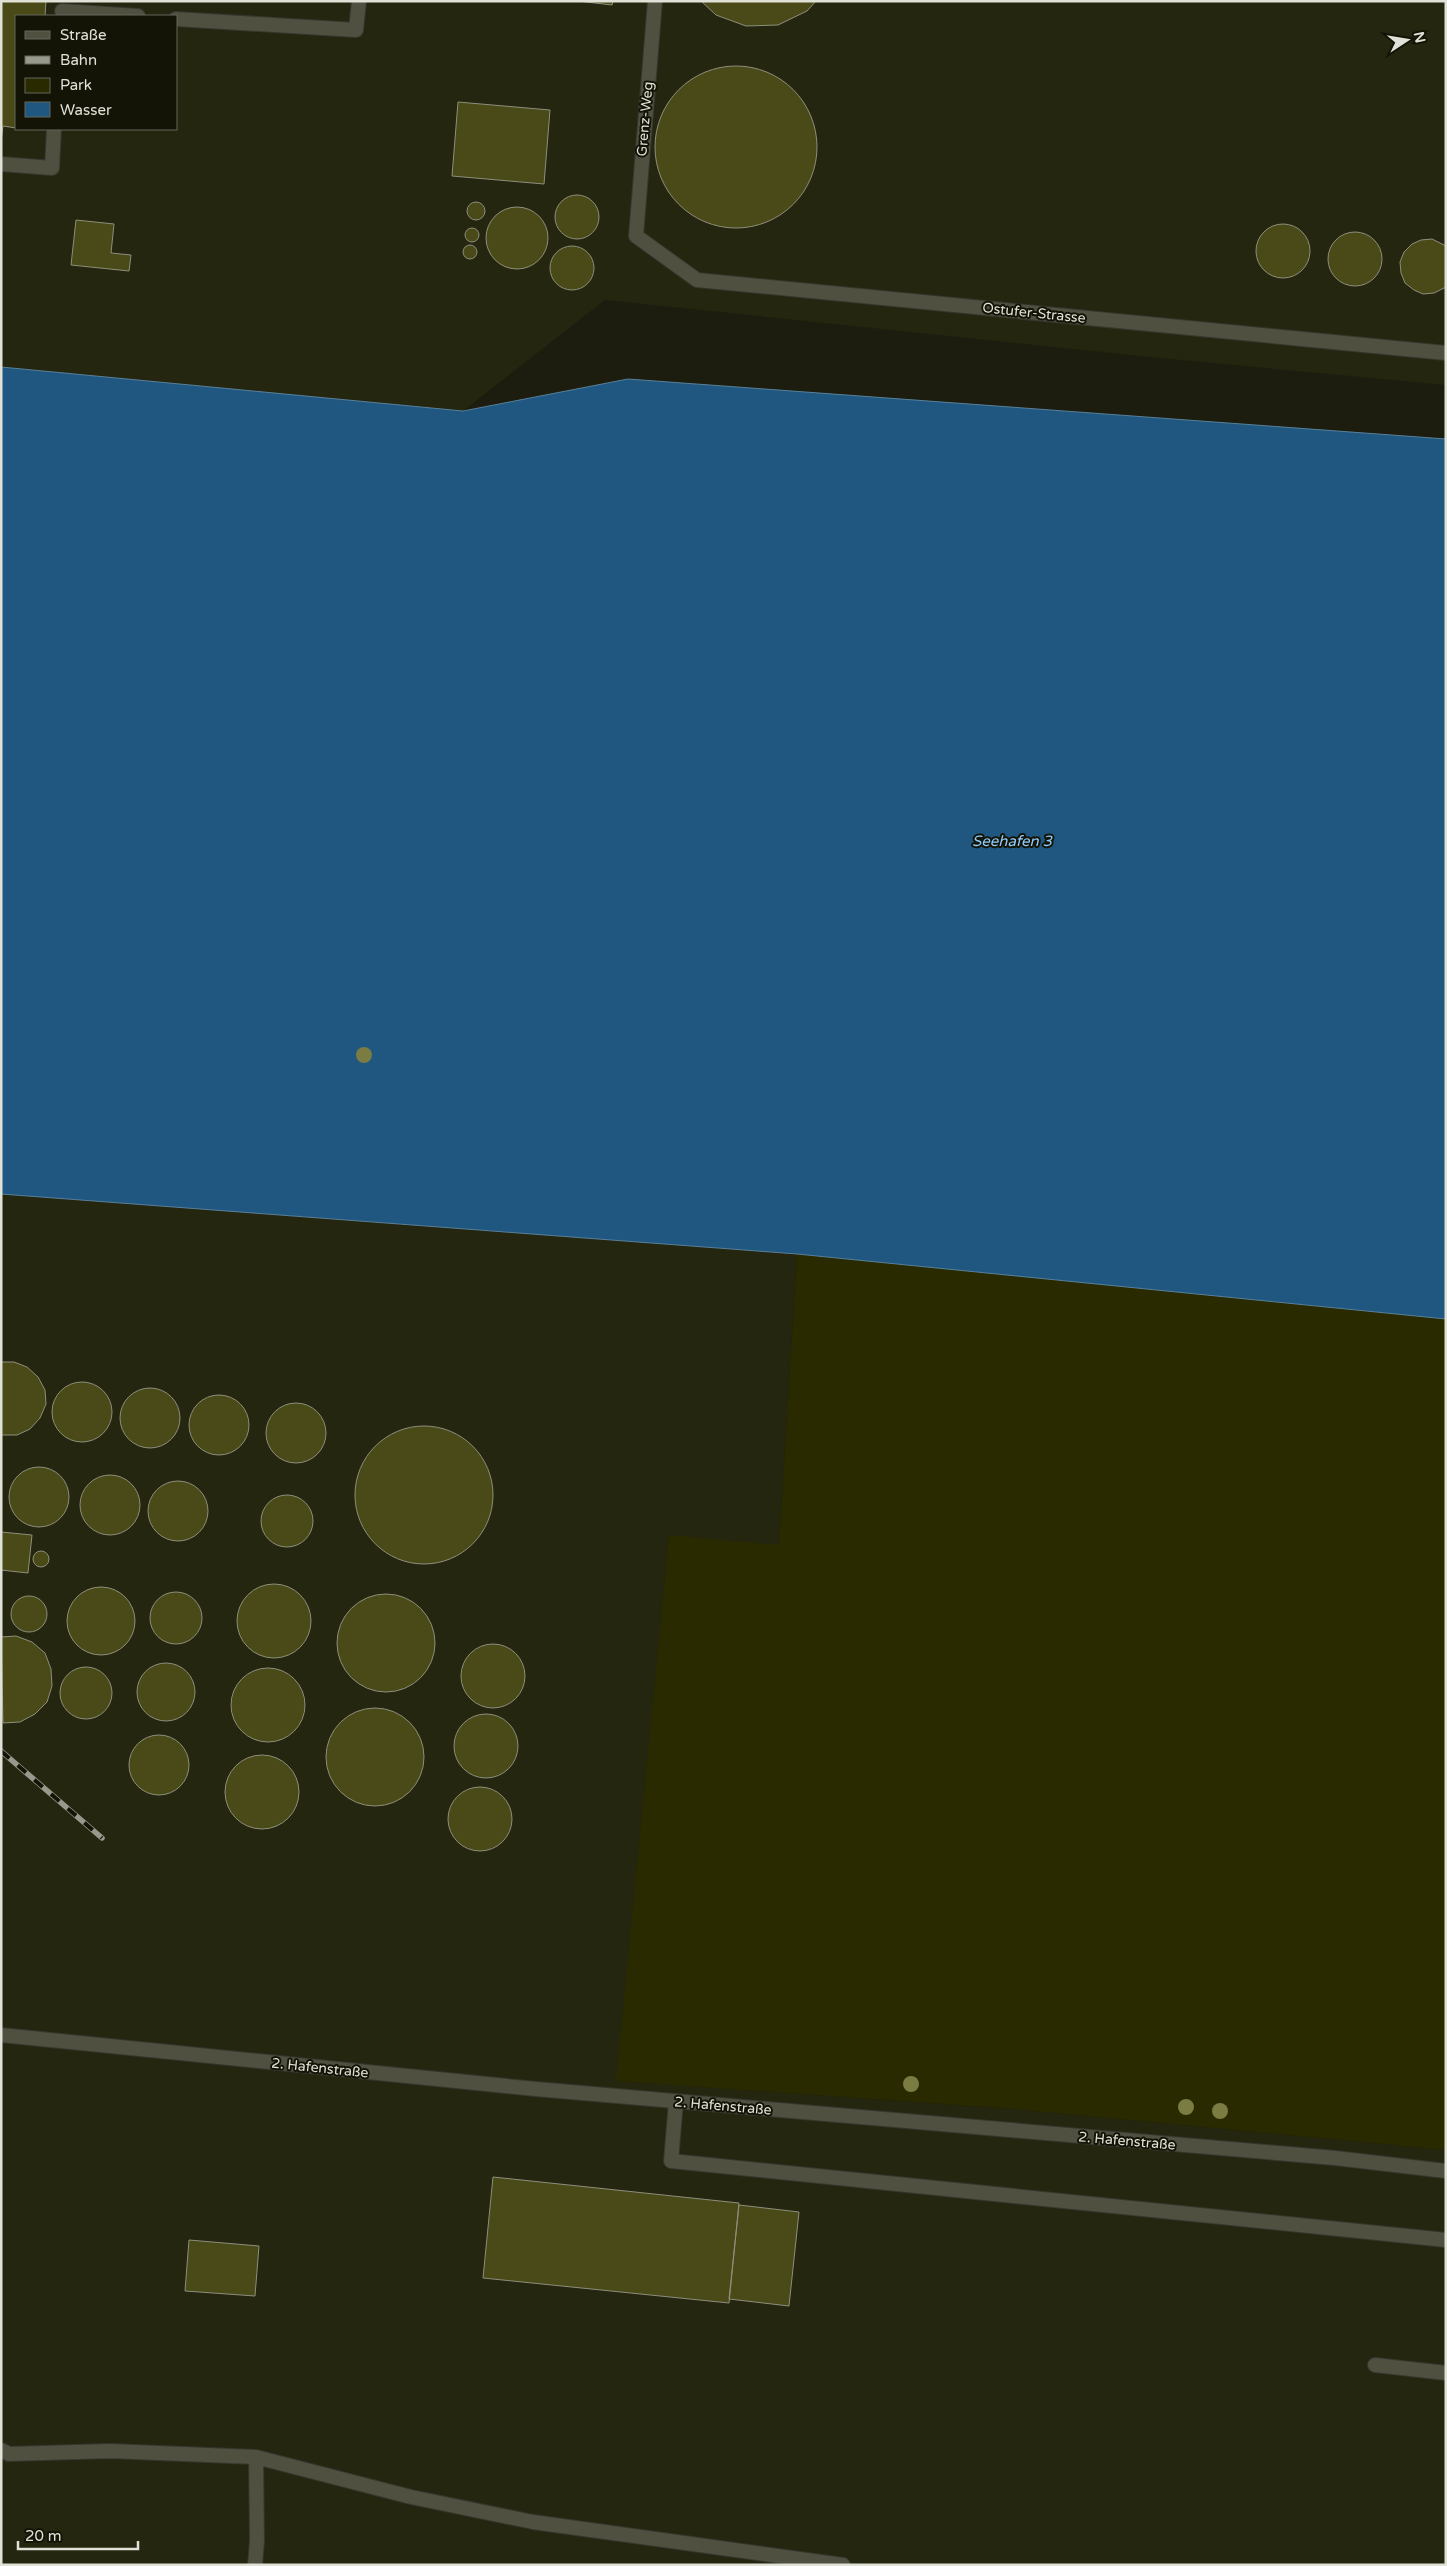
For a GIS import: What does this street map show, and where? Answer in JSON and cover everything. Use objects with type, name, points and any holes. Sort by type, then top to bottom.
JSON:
[{"type":"street","points":[[178,19],[356,30],[359,1]]},
{"type":"street","name":"Grenz-Weg","points":[[636,236],[655,1]]},
{"type":"street","points":[[62,10],[125,15]]},
{"type":"street","points":[[1,164],[52,168],[54,130]]},
{"type":"street","name":"Ostufer-Strasse","points":[[636,236],[697,280],[1446,353]]},
{"type":"street","name":"2. Hafenstraße","points":[[1,2036],[676,2102],[1335,2158],[1446,2171]]},
{"type":"street","points":[[676,2102],[671,2161],[1446,2240]]},
{"type":"street","points":[[1375,2365],[1446,2373]]},
{"type":"street","points":[[1,2450],[9,2454],[110,2451],[256,2457],[411,2497],[533,2522],[843,2565]]},
{"type":"street","points":[[255,2565],[256,2457]]},
{"type":"shaded area","points":[[1,1],[1446,1],[1446,385],[1160,358],[605,300],[463,411],[1,367]]},
{"type":"shaded area","points":[[1,1194],[797,1254],[779,1546],[669,1536],[617,2081],[1014,2109],[1446,2150],[1446,2565],[1,2565]]},
{"type":"green space","points":[[797,1254],[1446,1319],[1446,2150],[1014,2109],[616,2081],[669,1535],[779,1545]]},
{"type":"water","name":"Seehafen 3","points":[[1,367],[463,411],[628,379],[1446,439],[1446,1319],[797,1254],[1,1194]]},
{"type":"building","points":[[1,1],[46,1],[45,15],[15,15],[15,128],[3,126],[1,141]]},
{"type":"building","points":[[578,1],[613,1],[612,5]]},
{"type":"building","points":[[701,1],[816,1],[807,11],[778,25],[746,26],[716,15]]},
{"type":"building","points":[[728,66],[744,66],[767,72],[787,84],[799,96],[811,116],[817,139],[817,155],[811,178],[799,198],[787,210],[767,222],[744,228],[728,228],[705,222],[685,210],[673,198],[661,178],[655,155],[655,139],[661,116],[673,96],[685,84],[705,72]]},
{"type":"building","points":[[458,102],[550,110],[544,184],[452,176]]},
{"type":"building","points":[[577,195],[589,199],[595,205],[599,217],[595,229],[589,235],[577,239],[565,235],[559,229],[555,217],[559,205],[565,199]]},
{"type":"building","points":[[472,202],[480,202],[485,207],[483,218],[472,220],[467,215],[467,207]]},
{"type":"building","points":[[511,207],[523,207],[539,216],[546,226],[548,238],[546,250],[539,260],[523,269],[511,269],[500,264],[491,255],[486,244],[486,232],[491,221],[500,212]]},
{"type":"building","points":[[76,220],[114,224],[111,253],[131,255],[129,271],[71,265]]},
{"type":"building","points":[[1278,224],[1288,224],[1298,228],[1306,236],[1310,251],[1306,266],[1298,274],[1288,278],[1278,278],[1268,274],[1260,266],[1256,256],[1256,246],[1260,236],[1268,228]]},
{"type":"building","points":[[472,228],[477,230],[479,235],[477,240],[472,242],[467,240],[465,235],[467,230]]},
{"type":"building","points":[[1350,232],[1360,232],[1370,236],[1378,244],[1382,259],[1378,274],[1370,282],[1360,286],[1350,286],[1340,282],[1332,274],[1328,264],[1328,254],[1332,244],[1340,236]]},
{"type":"building","points":[[1432,239],[1446,246],[1446,287],[1434,293],[1423,294],[1405,283],[1401,273],[1400,262],[1404,252],[1412,244],[1421,240]]},
{"type":"building","points":[[470,245],[475,247],[477,252],[475,257],[470,259],[465,257],[463,252],[465,247]]},
{"type":"building","points":[[572,246],[584,250],[590,256],[594,268],[590,280],[584,286],[572,290],[560,286],[554,280],[550,268],[554,256],[560,250]]},
{"type":"building","points":[[1,1362],[14,1362],[27,1367],[38,1377],[45,1390],[46,1404],[40,1418],[30,1429],[17,1435],[1,1435]]},
{"type":"building","points":[[82,1382],[99,1387],[107,1395],[112,1412],[107,1429],[99,1437],[82,1442],[65,1437],[57,1429],[52,1412],[57,1395],[65,1387]]},
{"type":"building","points":[[150,1388],[167,1393],[175,1401],[180,1418],[175,1435],[167,1443],[150,1448],[133,1443],[125,1435],[120,1418],[125,1401],[133,1393]]},
{"type":"building","points":[[213,1395],[225,1395],[236,1400],[244,1408],[249,1419],[247,1437],[236,1450],[225,1455],[213,1455],[202,1450],[194,1442],[189,1431],[189,1419],[194,1408],[202,1400]]},
{"type":"building","points":[[296,1403],[308,1405],[321,1416],[326,1433],[324,1445],[313,1458],[296,1463],[284,1461],[271,1450],[266,1433],[268,1421],[279,1408]]},
{"type":"building","points":[[424,1426],[438,1427],[451,1431],[463,1437],[473,1446],[482,1456],[488,1468],[492,1481],[492,1509],[488,1522],[482,1534],[473,1544],[463,1553],[451,1559],[438,1563],[424,1564],[410,1563],[397,1559],[385,1553],[375,1544],[366,1534],[360,1522],[356,1509],[355,1495],[356,1481],[360,1468],[366,1456],[375,1446],[385,1437],[397,1431],[410,1427]]},
{"type":"building","points":[[39,1467],[56,1472],[64,1480],[69,1497],[64,1514],[56,1522],[39,1527],[22,1522],[14,1514],[9,1497],[14,1480],[22,1472]]},
{"type":"building","points":[[110,1475],[122,1477],[135,1488],[140,1505],[138,1517],[127,1530],[110,1535],[98,1533],[85,1522],[80,1505],[82,1493],[93,1480]]},
{"type":"building","points":[[178,1481],[195,1486],[203,1494],[208,1511],[203,1528],[195,1536],[178,1541],[161,1536],[153,1528],[148,1511],[153,1494],[161,1486]]},
{"type":"building","points":[[282,1495],[292,1495],[306,1502],[313,1516],[313,1526],[306,1540],[292,1547],[282,1547],[272,1543],[265,1536],[261,1526],[261,1516],[265,1506],[272,1499]]},
{"type":"building","points":[[1,1532],[32,1535],[28,1573],[1,1570]]},
{"type":"building","points":[[41,1551],[49,1559],[41,1567],[33,1559]]},
{"type":"building","points":[[274,1584],[295,1590],[305,1600],[311,1621],[305,1642],[295,1652],[274,1658],[253,1652],[243,1642],[237,1621],[243,1600],[253,1590]]},
{"type":"building","points":[[94,1587],[108,1587],[120,1592],[130,1602],[135,1614],[135,1628],[130,1640],[120,1650],[108,1655],[94,1655],[82,1650],[72,1640],[67,1628],[67,1614],[72,1602],[82,1592]]},
{"type":"building","points":[[176,1592],[186,1594],[194,1600],[200,1608],[202,1618],[200,1628],[194,1636],[186,1642],[176,1644],[166,1642],[158,1636],[152,1628],[150,1618],[152,1608],[158,1600],[166,1594]]},
{"type":"building","points":[[386,1594],[405,1598],[421,1608],[431,1624],[435,1643],[431,1662],[421,1678],[405,1688],[386,1692],[367,1688],[351,1678],[341,1662],[337,1643],[341,1624],[351,1608],[367,1598]]},
{"type":"building","points":[[29,1596],[36,1597],[42,1601],[46,1607],[46,1621],[42,1627],[36,1631],[29,1632],[22,1631],[16,1627],[12,1621],[11,1614],[12,1607],[16,1601],[22,1597]]},
{"type":"building","points":[[16,1636],[32,1642],[45,1653],[51,1669],[52,1686],[47,1702],[35,1714],[20,1722],[3,1723],[1,1637]]},
{"type":"building","points":[[493,1644],[511,1650],[519,1658],[525,1676],[519,1694],[511,1702],[493,1708],[475,1702],[467,1694],[461,1676],[467,1658],[475,1650]]},
{"type":"building","points":[[166,1663],[182,1668],[190,1676],[195,1692],[190,1708],[182,1716],[166,1721],[150,1716],[142,1708],[137,1692],[142,1676],[150,1668]]},
{"type":"building","points":[[86,1667],[96,1669],[104,1675],[110,1683],[112,1693],[110,1703],[104,1711],[96,1717],[86,1719],[76,1717],[68,1711],[62,1703],[60,1693],[62,1683],[68,1675],[76,1669]]},
{"type":"building","points":[[268,1668],[289,1674],[299,1684],[305,1705],[299,1726],[289,1736],[268,1742],[247,1736],[237,1726],[231,1705],[237,1684],[247,1674]]},
{"type":"building","points":[[375,1708],[394,1712],[410,1722],[420,1738],[424,1757],[420,1776],[410,1792],[394,1802],[375,1806],[356,1802],[340,1792],[330,1776],[326,1757],[330,1738],[340,1722],[356,1712]]},
{"type":"building","points":[[486,1714],[504,1720],[512,1728],[518,1746],[512,1764],[504,1772],[486,1778],[468,1772],[460,1764],[454,1746],[460,1728],[468,1720]]},
{"type":"building","points":[[153,1735],[165,1735],[176,1740],[184,1748],[189,1759],[187,1777],[176,1790],[165,1795],[153,1795],[142,1790],[134,1782],[129,1771],[129,1759],[134,1748],[142,1740]]},
{"type":"building","points":[[262,1755],[283,1761],[293,1771],[299,1792],[293,1813],[283,1823],[262,1829],[241,1823],[231,1813],[225,1792],[231,1771],[241,1761]]},
{"type":"building","points":[[480,1787],[498,1793],[506,1801],[512,1819],[506,1837],[498,1845],[480,1851],[462,1845],[454,1837],[448,1819],[454,1801],[462,1793]]},
{"type":"building","points":[[493,2177],[739,2203],[729,2303],[483,2278]]},
{"type":"building","points":[[739,2205],[799,2212],[789,2306],[729,2299]]},
{"type":"building","points":[[189,2240],[259,2246],[255,2296],[185,2291]]},
{"type":"railway","points":[[1,1751],[102,1838]]}]
